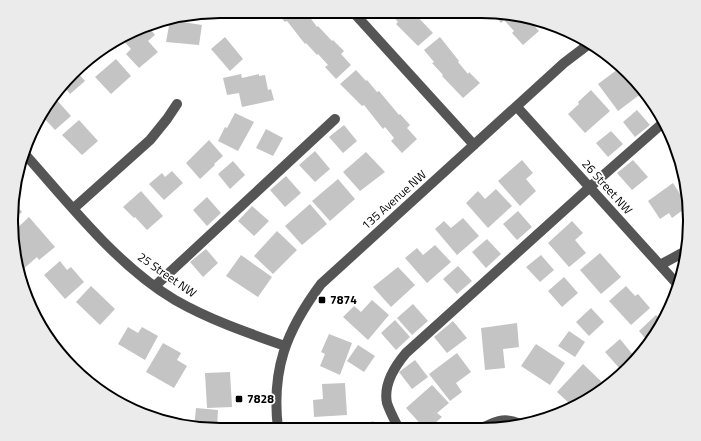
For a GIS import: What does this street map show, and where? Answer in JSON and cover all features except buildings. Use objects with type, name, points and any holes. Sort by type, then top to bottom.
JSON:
[{"type":"street","points":[[358,18],[474,145]]},
{"type":"street","name":"135 Avenue NW","points":[[277,423],[276,387],[285,346],[307,303],[321,284],[564,63],[586,47]]},
{"type":"street","points":[[74,208],[150,140],[163,125],[177,104]]},
{"type":"street","name":"26 Street NW","points":[[517,107],[674,280]]},
{"type":"street","points":[[155,286],[335,119]]},
{"type":"street","points":[[396,423],[387,402],[387,391],[389,380],[396,365],[406,353],[659,126]]},
{"type":"street","name":"25 Street NW","points":[[28,158],[110,249],[138,274],[175,300],[220,322],[285,346]]},
{"type":"street","points":[[660,265],[680,254]]},
{"type":"street","points":[[493,423],[496,421],[509,421]]},
{"type":"place","name":"7874","points":[[322,300]]},
{"type":"place","name":"7828","points":[[239,399]]}]
